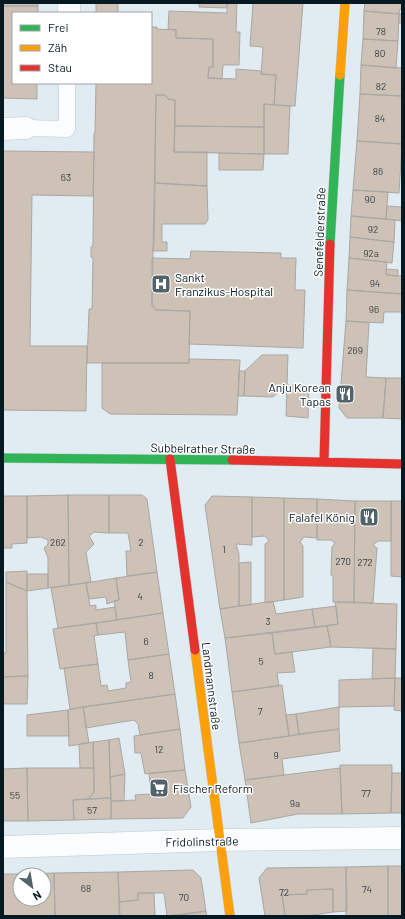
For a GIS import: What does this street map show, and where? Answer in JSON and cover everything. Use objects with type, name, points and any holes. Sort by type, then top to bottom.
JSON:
[{"type":"street","name":"Senefelderstraße","points":[[324,462],[331,216],[345,3]]},
{"type":"street","points":[[3,129],[26,128]]},
{"type":"street","name":"Subbelrather Straße","points":[[3,458],[170,459],[402,464]]},
{"type":"street","name":"Landmannstraße","points":[[170,459],[230,916]]},
{"type":"street","name":"Fridolinstraße","points":[[3,847],[220,840],[402,838]]},
{"type":"lane","points":[[26,128],[67,129],[68,84]]},
{"type":"building","points":[[3,3],[38,3],[38,6],[3,6]]},
{"type":"building","points":[[96,3],[118,3],[118,12],[96,12]]},
{"type":"building","points":[[199,3],[227,3],[226,8],[199,7]]},
{"type":"building","points":[[227,3],[237,3],[236,32],[240,32],[239,65],[223,65],[222,79],[208,78],[209,67],[213,67],[213,39],[176,38],[176,30],[168,29],[169,11],[227,13]]},
{"type":"building","points":[[253,3],[303,3],[295,106],[274,105],[276,75],[261,74],[263,47],[250,46]]},
{"type":"building","points":[[365,3],[402,3],[402,9],[400,9],[399,14],[364,11]]},
{"type":"building","points":[[3,6],[38,6],[38,12],[12,12],[12,84],[37,84],[37,99],[3,98]]},
{"type":"building","points":[[364,11],[399,14],[398,41],[363,39]]},
{"type":"building","points":[[399,14],[402,14],[402,23],[399,23]]},
{"type":"building","points":[[152,27],[157,27],[157,29],[176,30],[176,38],[213,39],[213,67],[209,67],[208,78],[236,79],[236,69],[262,71],[261,74],[276,75],[274,105],[264,104],[264,127],[175,126],[175,100],[168,99],[165,95],[156,95],[152,305],[156,310],[190,311],[189,363],[87,363],[89,309],[92,309],[93,258],[91,257],[91,247],[93,245],[96,84],[152,84]]},
{"type":"building","points":[[363,39],[398,41],[396,68],[361,65]]},
{"type":"building","points":[[361,65],[402,68],[402,96],[360,94]]},
{"type":"building","points":[[360,94],[402,96],[402,144],[357,141]]},
{"type":"building","points":[[156,95],[165,95],[168,99],[175,100],[174,152],[207,152],[207,186],[155,183]]},
{"type":"building","points":[[264,104],[290,106],[288,154],[264,154]]},
{"type":"building","points":[[175,126],[264,127],[264,154],[174,152]]},
{"type":"building","points":[[357,141],[402,144],[399,193],[353,190]]},
{"type":"building","points":[[3,151],[94,152],[93,196],[32,195],[30,346],[87,346],[86,411],[3,410]]},
{"type":"building","points":[[219,153],[264,154],[263,170],[219,170]]},
{"type":"building","points":[[155,183],[207,186],[208,220],[205,224],[162,224],[162,242],[167,242],[167,251],[153,251]]},
{"type":"building","points":[[353,190],[388,192],[386,219],[351,216]]},
{"type":"building","points":[[387,206],[402,207],[402,221],[386,219]]},
{"type":"building","points":[[351,216],[395,220],[394,242],[350,237]]},
{"type":"building","points":[[350,237],[394,242],[392,263],[349,258]]},
{"type":"building","points":[[191,251],[281,253],[281,258],[296,258],[295,290],[305,290],[303,348],[189,344],[190,311],[156,310],[152,305],[152,258],[190,259]]},
{"type":"building","points":[[349,258],[387,262],[386,275],[402,276],[402,294],[347,290]]},
{"type":"building","points":[[386,269],[398,270],[398,276],[386,275]]},
{"type":"building","points":[[347,290],[402,294],[402,312],[384,312],[383,323],[346,321]]},
{"type":"building","points":[[346,321],[369,323],[366,377],[386,378],[383,418],[347,418],[339,408]]},
{"type":"building","points":[[262,355],[288,355],[287,385],[273,397],[244,396],[245,371]]},
{"type":"building","points":[[189,359],[240,360],[237,415],[110,414],[102,408],[102,363],[189,363]]},
{"type":"building","points":[[239,371],[245,371],[244,396],[238,396]]},
{"type":"building","points":[[386,378],[402,378],[402,419],[383,418]]},
{"type":"building","points":[[287,385],[309,386],[308,418],[286,416]]},
{"type":"building","points":[[68,495],[69,585],[48,588],[48,558],[44,548],[48,544],[48,540],[41,537],[27,538],[27,496]]},
{"type":"building","points":[[68,495],[109,495],[109,533],[94,532],[89,536],[94,544],[86,552],[91,582],[69,585]]},
{"type":"building","points":[[109,495],[142,495],[147,499],[157,572],[127,576],[126,551],[131,551],[128,533],[109,533]]},
{"type":"building","points":[[3,496],[27,496],[27,543],[12,544],[12,548],[3,548]]},
{"type":"building","points":[[212,496],[252,497],[252,545],[236,544],[239,554],[239,606],[220,609],[205,505]]},
{"type":"building","points":[[252,497],[284,498],[284,600],[265,603],[265,544],[269,541],[265,536],[252,537]]},
{"type":"building","points":[[284,498],[317,499],[317,538],[304,537],[300,542],[303,546],[303,597],[284,600]]},
{"type":"building","points":[[317,499],[355,501],[354,602],[333,602],[333,576],[331,575],[332,547],[335,543],[331,540],[317,540]]},
{"type":"building","points":[[355,501],[391,501],[391,541],[378,541],[373,545],[377,548],[373,603],[354,602]]},
{"type":"building","points":[[391,501],[402,501],[402,577],[391,576]]},
{"type":"building","points":[[251,562],[251,605],[239,606],[239,563]]},
{"type":"building","points":[[27,571],[27,591],[6,582],[6,572]]},
{"type":"building","points":[[157,572],[163,613],[117,620],[114,601],[119,600],[116,578]]},
{"type":"building","points":[[27,574],[48,574],[48,588],[27,591]]},
{"type":"building","points":[[116,578],[119,600],[107,604],[106,597],[89,599],[86,583]]},
{"type":"building","points":[[6,582],[27,591],[28,676],[3,677],[3,653],[6,653]]},
{"type":"building","points":[[86,583],[90,606],[96,605],[96,610],[115,607],[117,620],[58,628],[51,588]]},
{"type":"building","points":[[273,601],[276,614],[312,609],[315,627],[225,638],[220,609]]},
{"type":"building","points":[[335,602],[397,604],[396,649],[331,647],[327,626],[338,624]]},
{"type":"building","points":[[336,606],[338,624],[315,627],[312,609]]},
{"type":"building","points":[[163,613],[169,654],[128,660],[125,632],[98,635],[96,623]]},
{"type":"building","points":[[96,623],[98,635],[94,636],[98,664],[60,669],[53,629]]},
{"type":"building","points":[[327,626],[331,647],[275,654],[272,633]]},
{"type":"building","points":[[272,633],[275,654],[292,652],[295,672],[277,673],[279,686],[232,692],[225,638]]},
{"type":"building","points":[[373,648],[396,649],[395,678],[372,679]]},
{"type":"building","points":[[169,654],[175,694],[70,709],[64,668],[98,664],[101,686],[107,685],[108,691],[126,688],[126,683],[131,682],[128,660]]},
{"type":"building","points":[[28,676],[27,704],[3,704],[3,677]]},
{"type":"building","points":[[395,678],[394,706],[339,707],[339,680]]},
{"type":"building","points":[[395,678],[402,678],[402,711],[394,710]]},
{"type":"building","points":[[282,685],[289,736],[239,743],[232,692]]},
{"type":"building","points":[[175,694],[180,729],[140,735],[138,724],[134,720],[86,728],[83,707]]},
{"type":"building","points":[[83,707],[89,743],[69,746],[68,710]]},
{"type":"building","points":[[339,707],[339,729],[299,734],[296,714]]},
{"type":"building","points":[[68,710],[69,736],[27,736],[27,715]]},
{"type":"building","points":[[296,714],[299,734],[289,736],[286,715]]},
{"type":"building","points":[[180,729],[185,770],[145,774],[141,753],[135,753],[134,736]]},
{"type":"building","points":[[339,729],[340,751],[282,759],[284,775],[245,780],[239,743]]},
{"type":"building","points":[[119,738],[125,774],[110,777],[109,740]]},
{"type":"building","points":[[109,740],[111,798],[88,799],[94,792],[93,742]]},
{"type":"building","points":[[93,742],[94,768],[80,768],[79,744]]},
{"type":"building","points":[[340,765],[392,765],[391,813],[342,814]]},
{"type":"building","points":[[27,768],[28,821],[3,821],[3,769]]},
{"type":"building","points":[[27,768],[94,768],[94,792],[88,799],[73,800],[74,820],[28,821]]},
{"type":"building","points":[[340,768],[342,814],[298,814],[251,823],[245,780]]},
{"type":"building","points":[[185,770],[191,807],[183,818],[111,819],[111,801],[136,800],[135,795],[151,794],[149,773]]},
{"type":"building","points":[[392,773],[402,773],[402,813],[391,813]]},
{"type":"building","points":[[125,774],[124,801],[111,801],[110,777]]},
{"type":"building","points":[[111,798],[111,819],[74,820],[73,800]]},
{"type":"building","points":[[388,866],[388,916],[346,916],[346,867]]},
{"type":"building","points":[[388,866],[402,866],[402,916],[388,916]]},
{"type":"building","points":[[346,867],[347,911],[333,912],[333,889],[307,890],[307,894],[282,895],[285,916],[265,916],[259,878],[267,868]]},
{"type":"building","points":[[193,870],[201,878],[206,911],[167,916],[164,893],[138,893],[138,900],[119,902],[118,872]]},
{"type":"building","points":[[118,872],[120,916],[55,916],[54,873]]},
{"type":"building","points":[[52,873],[54,873],[55,916],[3,916],[3,874],[12,874],[12,907],[52,907]]},
{"type":"building","points":[[333,889],[333,912],[307,916],[285,916],[282,895],[307,894],[307,890]]},
{"type":"building","points":[[138,893],[154,893],[155,916],[119,916],[119,902],[138,900]]},
{"type":"building","points":[[206,911],[207,916],[175,916]]},
{"type":"traffic: fast","points":[[330,244],[340,75]]},
{"type":"traffic: fast","points":[[3,458],[232,460]]},
{"type":"traffic: slow","points":[[340,75],[345,3]]},
{"type":"traffic: slow","points":[[195,650],[230,916]]},
{"type":"traffic: jam","points":[[324,462],[330,244]]},
{"type":"traffic: jam","points":[[170,459],[195,650]]},
{"type":"traffic: jam","points":[[232,460],[402,464]]},
{"type":"place","name":"Sankt Franzikus-Hospital","points":[[161,284]]},
{"type":"place","name":"Anju Korean Tapas","points":[[345,394]]},
{"type":"place","name":"Falafel König","points":[[369,517]]},
{"type":"place","name":"Fischer Reform","points":[[159,788]]}]
